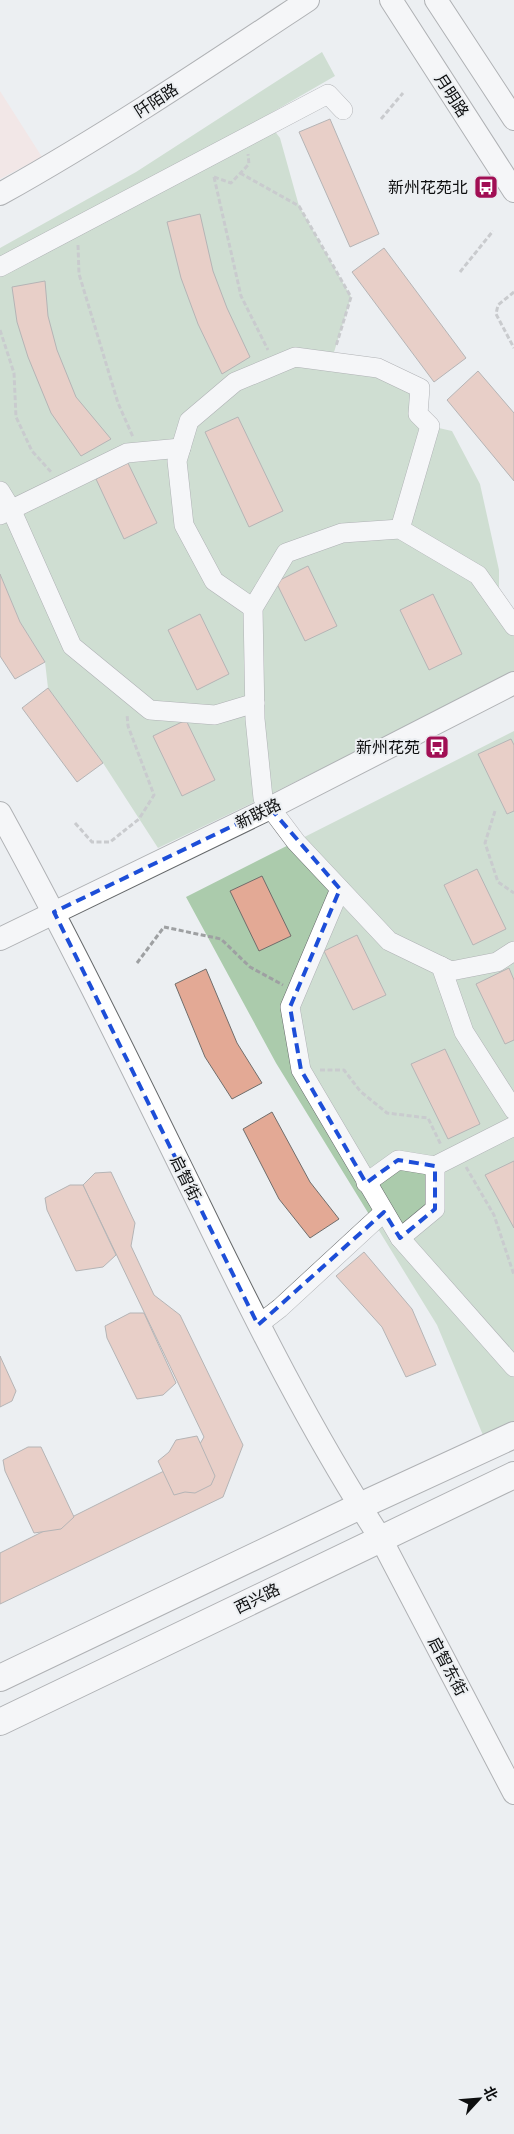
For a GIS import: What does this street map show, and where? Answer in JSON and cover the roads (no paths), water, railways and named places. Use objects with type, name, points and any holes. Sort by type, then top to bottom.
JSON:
[{"type":"main road","points":[[0,1678],[360,1506],[514,1435]]},
{"type":"main road","name":"西兴路","points":[[0,1722],[514,1475]]},
{"type":"street","name":"阡陌路","points":[[0,194],[51,166],[308,0]]},
{"type":"street","name":"月明路","points":[[390,0],[514,191]]},
{"type":"street","points":[[436,0],[514,119]]},
{"type":"street","points":[[0,267],[246,139],[328,94],[343,110]]},
{"type":"street","points":[[253,608],[214,581],[184,525],[177,461],[189,421],[235,382],[295,357],[378,368],[420,388],[418,414],[430,426],[400,529]]},
{"type":"street","points":[[5,512],[127,453],[181,448]]},
{"type":"street","points":[[0,491],[5,512],[72,646],[126,691],[150,710],[215,715],[255,703]]},
{"type":"street","points":[[514,626],[478,575],[400,529],[342,533],[286,553],[253,608],[255,703],[263,798],[270,808],[296,842],[389,941],[451,971],[497,962],[514,951]]},
{"type":"street","name":"新联路","points":[[0,939],[270,808],[514,683]]},
{"type":"street","name":"启智街","points":[[0,813],[54,912],[258,1325],[360,1506],[381,1539]]},
{"type":"street","points":[[340,889],[290,1007],[301,1070],[400,1238],[514,1366]]},
{"type":"street","points":[[441,966],[464,1032],[514,1110]]},
{"type":"street","points":[[366,1183],[398,1160],[447,1160],[514,1126]]},
{"type":"street","points":[[400,1238],[435,1209],[447,1160]]},
{"type":"street","points":[[258,1325],[280,1308],[384,1212]]},
{"type":"street","name":"启智东街","points":[[381,1539],[514,1793]]},
{"type":"place","name":"新州花苑北","points":[[486,187]]},
{"type":"place","name":"新州花苑","points":[[437,747]]}]
